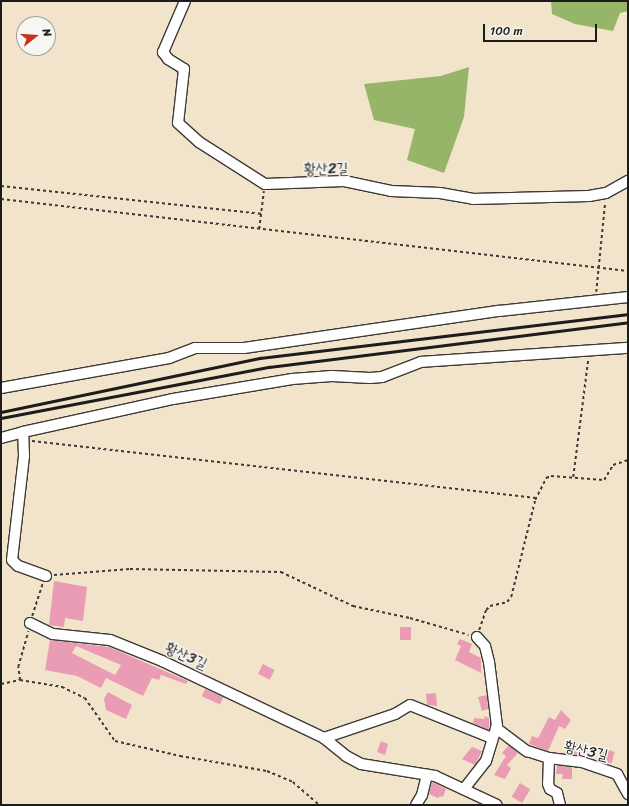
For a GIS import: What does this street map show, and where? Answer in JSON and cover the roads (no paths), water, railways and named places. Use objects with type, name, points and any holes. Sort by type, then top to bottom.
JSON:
[{"type":"street","name":"황산2길","points":[[185,1],[163,52],[168,59],[184,69],[178,123],[199,142],[265,184],[344,181],[391,191],[440,193],[473,199],[589,196],[606,193],[628,182]]},
{"type":"street","points":[[1,388],[169,358],[195,348],[244,348],[595,299],[628,297]]},
{"type":"street","points":[[1,438],[23,436],[173,399],[292,379],[332,376],[370,378],[382,377],[421,362],[628,348]]},
{"type":"street","points":[[23,436],[12,560],[18,566],[46,576]]},
{"type":"street","name":"황산3길","points":[[30,623],[53,634],[110,640],[162,661],[324,738],[346,756],[361,764],[435,776],[497,805]]},
{"type":"street","points":[[464,789],[486,761],[496,728],[489,662],[485,646],[477,637]]},
{"type":"street","points":[[324,738],[395,714],[410,705],[492,738]]},
{"type":"street","name":"황산3길","points":[[496,728],[527,751],[549,758],[582,762],[617,774],[628,794]]},
{"type":"street","name":"황산3길","points":[[549,758],[548,784],[557,793],[560,805]]},
{"type":"street","points":[[416,805],[422,795],[426,775]]},
{"type":"railway","points":[[1,412],[260,358],[628,314]]},
{"type":"railway","points":[[1,418],[269,367],[628,322]]}]
